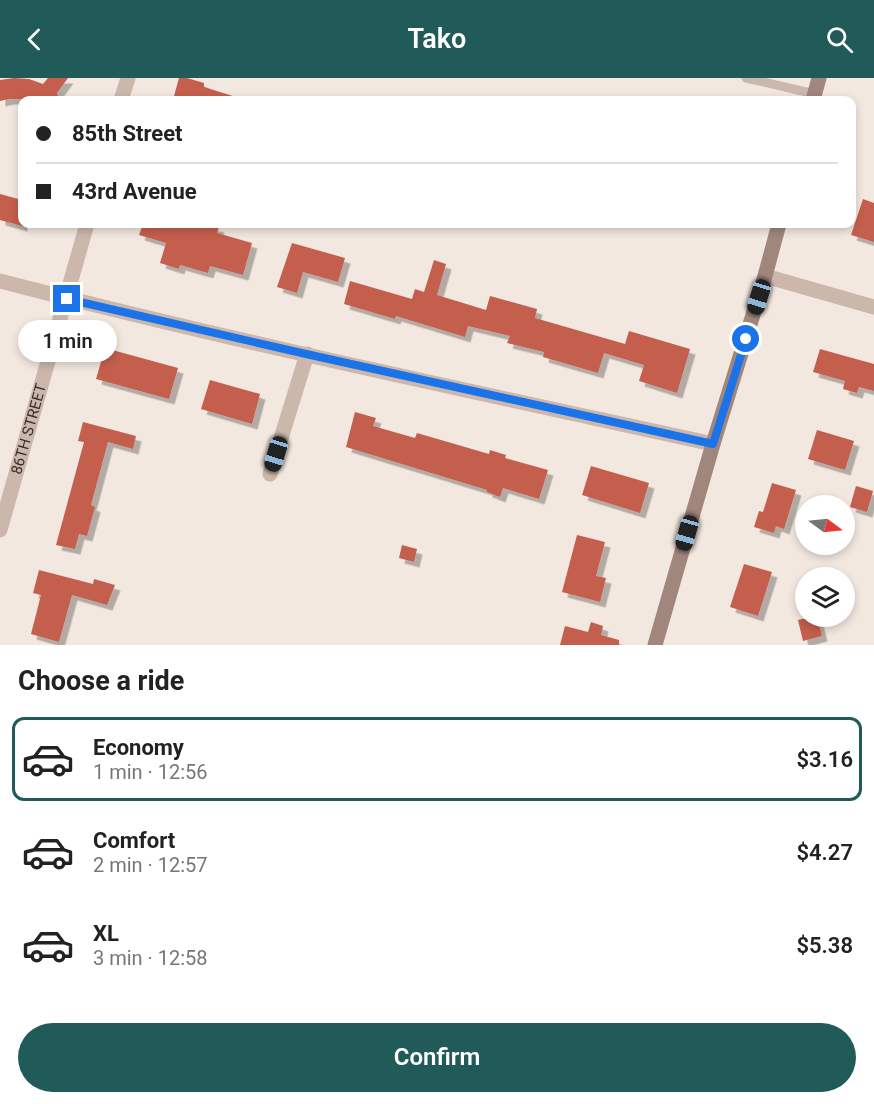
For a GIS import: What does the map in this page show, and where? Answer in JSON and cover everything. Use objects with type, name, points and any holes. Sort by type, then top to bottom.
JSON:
[{"type":"street","points":[[122,96],[128,78]]},
{"type":"street","points":[[814,96],[819,78]]},
{"type":"street","name":"86TH STREET","points":[[0,530],[86,228]]},
{"type":"street","points":[[655,645],[778,228]]},
{"type":"street","points":[[765,276],[874,307]]},
{"type":"street","points":[[0,281],[67,299],[306,354],[713,444]]},
{"type":"street","points":[[270,474],[306,354]]},
{"type":"lane","points":[[746,78],[810,96]]},
{"type":"building","points":[[48,78],[68,78],[57,93],[58,96],[18,96],[18,99],[0,101],[0,80],[29,79],[43,84]]},
{"type":"building","points":[[179,78],[187,78],[204,83],[204,87],[233,96],[174,96]]},
{"type":"building","points":[[0,194],[18,199],[18,225],[0,220]]},
{"type":"building","points":[[863,199],[874,203],[874,242],[851,235],[853,228],[856,228],[856,220]]},
{"type":"building","points":[[142,228],[219,228],[217,233],[252,243],[243,275],[210,266],[208,273],[180,265],[179,269],[160,263],[166,243],[139,235]]},
{"type":"building","points":[[292,243],[345,258],[338,282],[303,272],[297,293],[277,287]]},
{"type":"building","points":[[434,260],[446,264],[437,295],[486,310],[490,296],[537,309],[535,318],[625,344],[629,331],[690,349],[677,393],[639,381],[644,365],[604,353],[598,373],[543,357],[544,352],[507,343],[510,336],[468,326],[465,337],[396,316],[395,319],[344,304],[350,281],[412,299],[415,289],[424,292]]},
{"type":"building","points":[[105,348],[178,368],[169,399],[96,379]]},
{"type":"building","points":[[820,349],[874,364],[874,391],[859,387],[857,393],[843,389],[845,381],[813,372]]},
{"type":"building","points":[[210,380],[260,394],[252,424],[201,409]]},
{"type":"building","points":[[355,412],[376,418],[373,426],[415,438],[417,433],[489,454],[490,450],[506,455],[505,458],[548,470],[539,499],[503,488],[500,497],[487,490],[346,447]]},
{"type":"building","points":[[83,422],[136,436],[133,449],[108,442],[91,505],[95,507],[87,536],[79,534],[75,549],[56,545],[84,442],[78,441]]},
{"type":"building","points":[[817,430],[854,441],[845,470],[808,459]]},
{"type":"building","points":[[591,466],[649,483],[640,513],[582,495]]},
{"type":"building","points":[[772,483],[796,490],[784,529],[776,526],[774,533],[754,527],[759,511],[763,512]]},
{"type":"building","points":[[856,486],[873,491],[867,512],[855,508],[853,495]]},
{"type":"building","points":[[577,535],[605,542],[596,576],[606,578],[600,602],[562,592]]},
{"type":"building","points":[[402,545],[417,549],[414,562],[399,558]]},
{"type":"building","points":[[744,564],[772,572],[758,616],[730,607]]},
{"type":"building","points":[[39,570],[93,584],[94,579],[115,585],[107,605],[72,595],[59,642],[31,634],[41,595],[33,593]]},
{"type":"building","points":[[591,622],[603,626],[601,635],[619,640],[619,645],[560,645],[565,626],[588,632]]},
{"type":"building","points":[[800,627],[820,627],[822,636],[803,641]]},
{"type":"route","points":[[67,299],[713,444],[746,339]]}]
